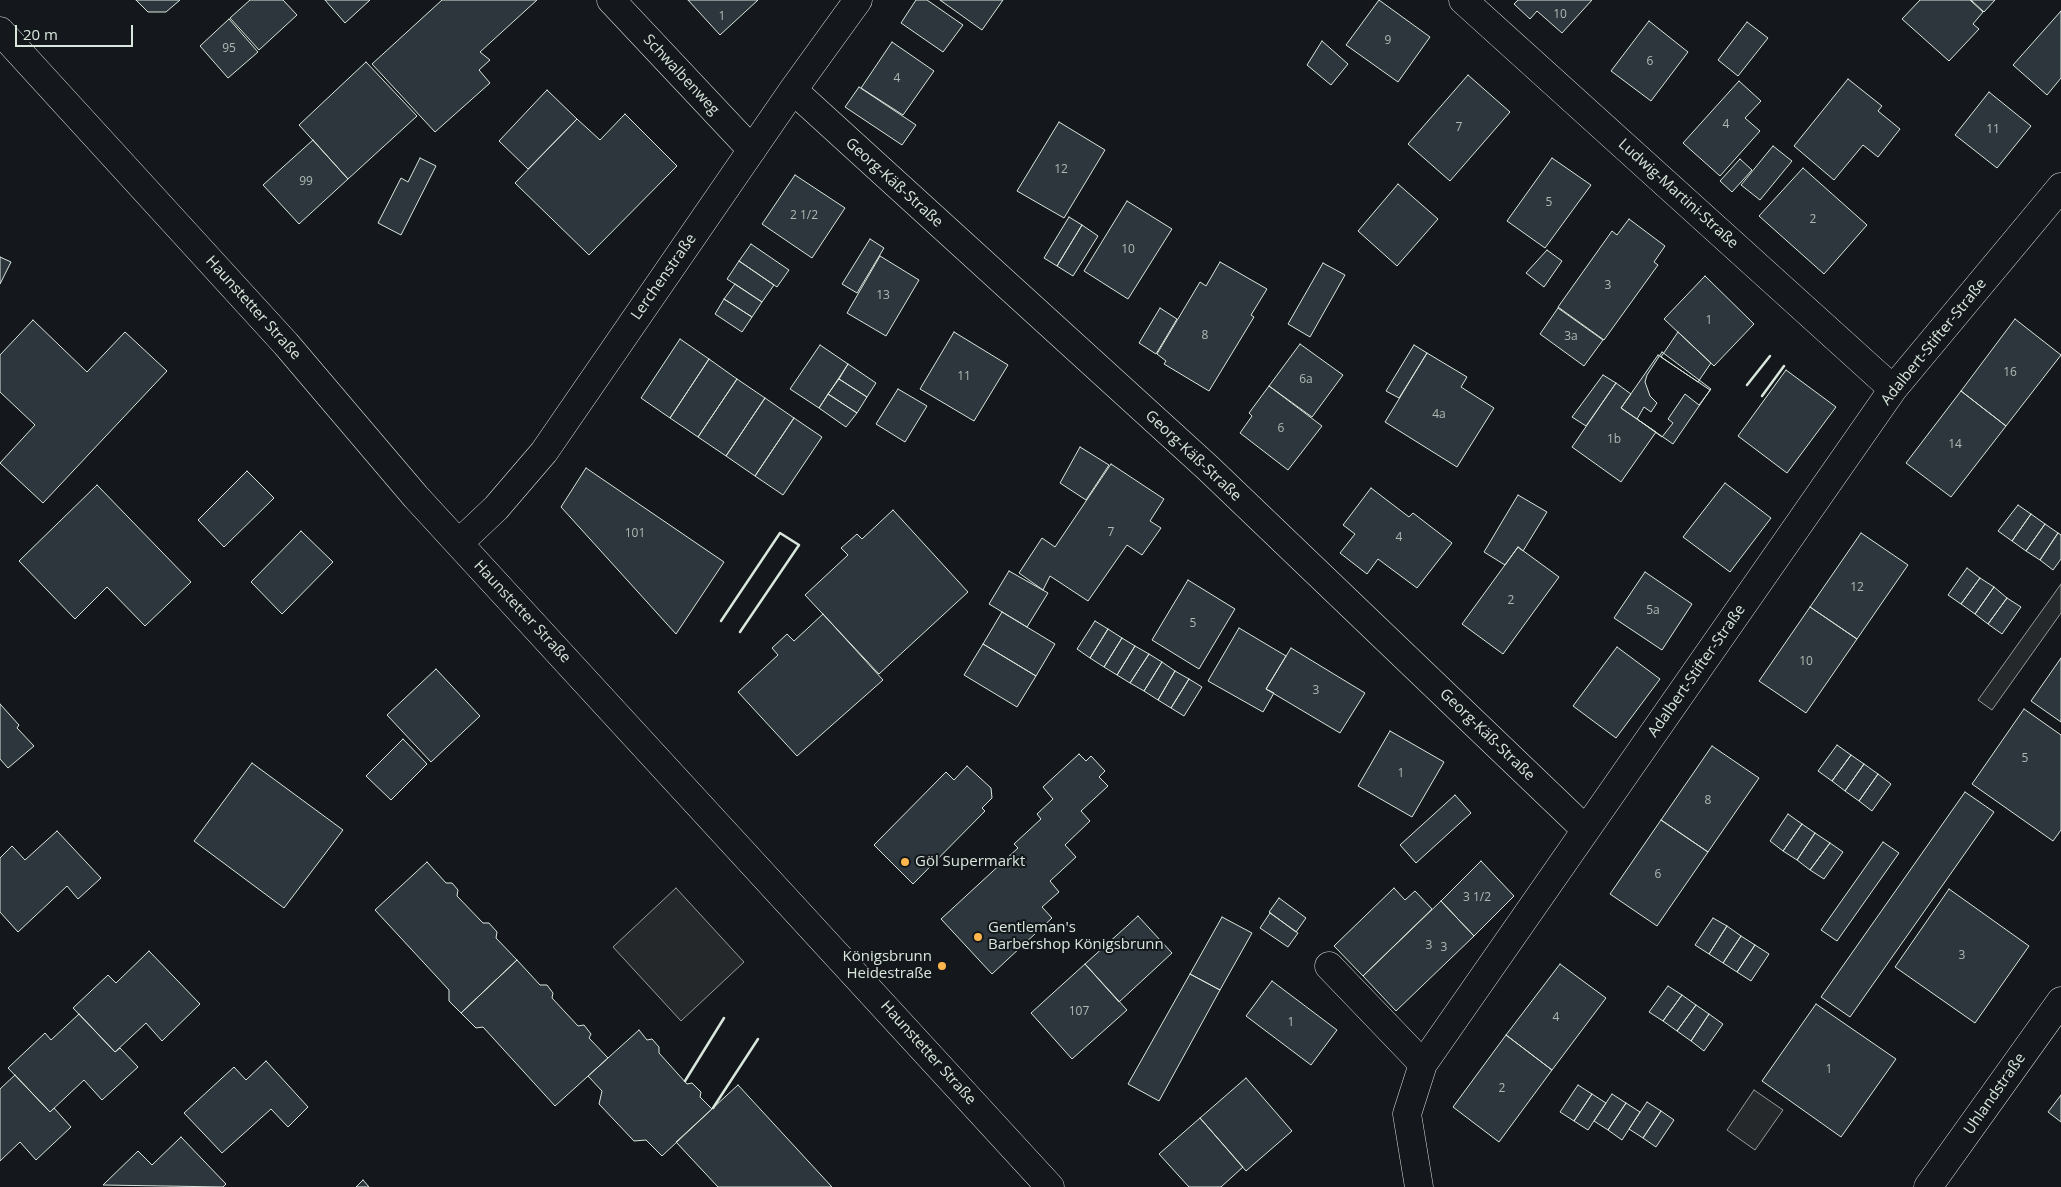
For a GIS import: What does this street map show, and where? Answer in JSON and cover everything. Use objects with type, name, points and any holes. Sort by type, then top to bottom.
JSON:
[{"type":"street","name":"Schwalbenweg","points":[[611,0],[752,150]]},
{"type":"street","name":"Lerchenstraße","points":[[459,543],[496,508],[544,452],[793,90],[858,0]]},
{"type":"street","name":"Ludwig-Martini-Straße","points":[[1463,0],[1893,389]]},
{"type":"street","name":"Haunstetter Straße","points":[[0,31],[286,344],[459,543],[1050,1187]]},
{"type":"street","name":"Georg-Käß-Straße","points":[[793,90],[1208,468],[1586,830]]},
{"type":"street","name":"Adalbert-Stifter-Straße","points":[[1419,1187],[1407,1114],[1423,1064],[1893,389],[2061,187]]},
{"type":"street","points":[[1329,966],[1423,1064]]},
{"type":"street","name":"Uhlandstraße","points":[[1928,1187],[2061,1001]]},
{"type":"shaded area","points":[[2061,584],[2061,613],[1992,710],[1978,700]]},
{"type":"shaded area","points":[[676,888],[744,962],[681,1021],[613,947]]},
{"type":"shaded area","points":[[1754,1090],[1783,1110],[1755,1150],[1727,1130]]},
{"type":"building","points":[[136,0],[180,0],[166,12],[148,12]]},
{"type":"building","points":[[250,0],[283,0],[297,15],[259,50],[230,18]]},
{"type":"building","points":[[325,0],[370,0],[345,23]]},
{"type":"building","points":[[442,0],[537,0],[480,52],[490,60],[479,70],[490,83],[435,132],[372,64]]},
{"type":"building","points":[[688,0],[758,0],[720,35]]},
{"type":"building","points":[[916,0],[927,0],[963,25],[943,52],[901,23]]},
{"type":"building","points":[[940,0],[1003,0],[982,30]]},
{"type":"building","points":[[1379,0],[1430,37],[1398,82],[1346,45]]},
{"type":"building","points":[[1518,0],[1592,0],[1562,33],[1537,11],[1530,19],[1514,4]]},
{"type":"building","points":[[1920,0],[1970,0],[1983,12],[1973,24],[1979,29],[1949,61],[1902,19]]},
{"type":"building","points":[[1971,0],[1995,0],[1984,12]]},
{"type":"building","points":[[2061,11],[2061,78],[2047,95],[2013,65]]},
{"type":"building","points":[[229,19],[258,52],[228,78],[200,46]]},
{"type":"building","points":[[1649,21],[1688,52],[1651,101],[1611,71]]},
{"type":"building","points":[[1747,22],[1768,38],[1738,76],[1718,60]]},
{"type":"building","points":[[1322,41],[1348,64],[1331,85],[1307,65]]},
{"type":"building","points":[[892,42],[934,71],[903,115],[861,88]]},
{"type":"building","points":[[366,62],[417,116],[348,179],[299,125]]},
{"type":"building","points":[[1468,75],[1510,112],[1450,181],[1408,144]]},
{"type":"building","points":[[1848,79],[1882,106],[1878,111],[1900,129],[1878,157],[1863,145],[1834,180],[1794,146]]},
{"type":"building","points":[[1739,81],[1761,101],[1745,118],[1760,131],[1720,176],[1683,143]]},
{"type":"building","points":[[859,87],[916,125],[902,145],[845,107]]},
{"type":"building","points":[[547,90],[577,119],[528,169],[499,141]]},
{"type":"building","points":[[1989,92],[2031,126],[1997,168],[1955,135]]},
{"type":"building","points":[[625,114],[677,166],[589,255],[515,183],[577,119],[600,140]]},
{"type":"building","points":[[1059,122],[1105,150],[1064,218],[1017,191]]},
{"type":"building","points":[[313,140],[348,179],[299,224],[263,185]]},
{"type":"building","points":[[1773,146],[1792,161],[1760,200],[1741,185]]},
{"type":"building","points":[[420,158],[436,166],[401,235],[378,223],[401,178],[408,182]]},
{"type":"building","points":[[1552,158],[1591,185],[1545,248],[1507,221]]},
{"type":"building","points":[[1740,159],[1752,170],[1732,192],[1720,181]]},
{"type":"building","points":[[1803,168],[1867,225],[1824,274],[1759,216]]},
{"type":"building","points":[[795,175],[845,208],[812,258],[762,224]]},
{"type":"building","points":[[1398,184],[1438,219],[1397,266],[1358,231]]},
{"type":"building","points":[[1127,201],[1172,229],[1128,299],[1084,271]]},
{"type":"building","points":[[1069,217],[1082,225],[1057,266],[1044,258]]},
{"type":"building","points":[[1629,219],[1665,246],[1654,262],[1658,265],[1604,340],[1558,307],[1612,231],[1617,235]]},
{"type":"building","points":[[1082,225],[1098,236],[1073,276],[1057,266]]},
{"type":"building","points":[[870,239],[884,248],[857,293],[842,284]]},
{"type":"building","points":[[751,244],[789,270],[777,287],[739,261]]},
{"type":"building","points":[[1547,250],[1562,261],[1544,287],[1526,273]]},
{"type":"building","points":[[880,256],[919,280],[886,336],[847,313]]},
{"type":"building","points":[[0,257],[11,262],[0,284]]},
{"type":"building","points":[[739,261],[774,285],[762,302],[727,279]]},
{"type":"building","points":[[1220,262],[1267,289],[1251,315],[1254,317],[1209,391],[1164,364],[1166,361],[1157,354],[1200,282],[1206,286]]},
{"type":"building","points":[[1323,263],[1345,275],[1310,337],[1288,324]]},
{"type":"building","points":[[1705,276],[1754,324],[1714,366],[1664,319]]},
{"type":"building","points":[[735,284],[762,302],[752,317],[724,299]]},
{"type":"building","points":[[724,299],[752,317],[742,332],[715,314]]},
{"type":"building","points":[[1160,308],[1177,319],[1156,354],[1139,343]]},
{"type":"building","points":[[1558,308],[1603,340],[1584,366],[1540,334]]},
{"type":"building","points":[[2015,319],[2061,355],[2006,426],[1961,391]]},
{"type":"building","points":[[33,320],[87,372],[125,332],[167,371],[43,503],[0,463],[35,425],[0,392],[0,355]]},
{"type":"building","points":[[954,332],[1008,365],[974,421],[920,389]]},
{"type":"building","points":[[1678,332],[1711,363],[1698,382],[1661,357]]},
{"type":"building","points":[[680,339],[709,359],[670,418],[641,398]]},
{"type":"building","points":[[1300,344],[1343,375],[1312,417],[1269,386]]},
{"type":"building","points":[[820,345],[848,364],[819,408],[790,389]]},
{"type":"building","points":[[1414,345],[1427,353],[1399,398],[1386,391]]},
{"type":"building","points":[[1662,352],[1711,389],[1699,405],[1685,394],[1668,419],[1673,423],[1662,437],[1637,419],[1644,407],[1651,412],[1657,403],[1650,396],[1645,382],[1647,375]]},
{"type":"building","points":[[1427,353],[1467,377],[1461,387],[1494,408],[1457,467],[1385,422]]},
{"type":"building","points":[[1658,355],[1710,390],[1673,444],[1621,408]]},
{"type":"building","points":[[709,359],[737,379],[698,437],[670,418]]},
{"type":"building","points":[[848,364],[876,383],[867,397],[839,379]]},
{"type":"building","points":[[1786,370],[1836,407],[1787,473],[1738,436]]},
{"type":"building","points":[[1603,375],[1616,383],[1586,426],[1572,417]]},
{"type":"building","points":[[737,379],[765,398],[726,456],[698,437]]},
{"type":"building","points":[[839,379],[867,397],[857,413],[828,394]]},
{"type":"building","points":[[1616,383],[1631,394],[1621,408],[1656,432],[1621,482],[1572,447]]},
{"type":"building","points":[[1269,386],[1322,426],[1288,470],[1240,433],[1252,416],[1249,413]]},
{"type":"building","points":[[898,389],[927,406],[905,442],[876,424]]},
{"type":"building","points":[[1961,391],[2006,426],[1951,497],[1906,463]]},
{"type":"building","points":[[828,394],[857,413],[846,427],[819,408]]},
{"type":"building","points":[[765,398],[794,418],[755,476],[726,456]]},
{"type":"building","points":[[794,418],[822,437],[783,495],[755,476]]},
{"type":"building","points":[[1080,447],[1109,465],[1086,500],[1060,483]]},
{"type":"building","points":[[1111,464],[1164,499],[1150,521],[1161,528],[1142,555],[1127,545],[1088,601],[1050,576],[1043,590],[1019,573],[1042,538],[1055,547]]},
{"type":"building","points":[[586,468],[724,562],[676,634],[561,507]]},
{"type":"building","points":[[247,471],[274,498],[224,547],[198,520]]},
{"type":"building","points":[[1725,483],[1771,518],[1730,572],[1683,537]]},
{"type":"building","points":[[97,485],[191,582],[145,626],[107,587],[75,619],[19,561]]},
{"type":"building","points":[[1371,488],[1409,517],[1413,513],[1452,543],[1417,588],[1378,559],[1367,574],[1340,553],[1355,534],[1343,525]]},
{"type":"building","points":[[1518,495],[1547,512],[1523,551],[1518,547],[1505,565],[1484,552]]},
{"type":"building","points":[[2018,505],[2031,514],[2012,541],[1998,531]]},
{"type":"building","points":[[893,510],[968,592],[879,674],[805,595],[848,555],[841,548],[857,534],[862,539]]},
{"type":"building","points":[[2031,514],[2045,524],[2026,551],[2012,541]]},
{"type":"building","points":[[2045,524],[2058,533],[2040,560],[2026,551]]},
{"type":"building","points":[[301,531],[333,562],[282,614],[251,582]]},
{"type":"building","points":[[1861,533],[1908,565],[1857,639],[1810,607]]},
{"type":"building","points":[[2058,533],[2061,535],[2061,559],[2053,570],[2040,560]]},
{"type":"building","points":[[1518,547],[1559,577],[1503,654],[1462,624]]},
{"type":"building","points":[[1967,568],[1980,578],[1961,604],[1948,595]]},
{"type":"building","points":[[1009,571],[1048,593],[1027,627],[989,604]]},
{"type":"building","points":[[1645,572],[1692,604],[1662,650],[1614,618]]},
{"type":"building","points":[[1980,578],[1994,587],[1975,614],[1961,604]]},
{"type":"building","points":[[1188,580],[1235,609],[1199,669],[1152,640]]},
{"type":"building","points":[[1994,587],[2007,598],[1988,624],[1975,614]]},
{"type":"building","points":[[2007,598],[2021,607],[2002,634],[1988,624]]},
{"type":"building","points":[[1810,607],[1857,639],[1806,713],[1759,681]]},
{"type":"building","points":[[1002,612],[1055,644],[1036,676],[983,644]]},
{"type":"building","points":[[823,614],[883,680],[797,756],[738,692],[778,655],[772,648],[787,634],[794,641]]},
{"type":"building","points":[[1095,621],[1108,629],[1090,658],[1077,649]]},
{"type":"building","points":[[1239,628],[1286,656],[1266,689],[1274,693],[1263,712],[1208,681]]},
{"type":"building","points":[[1108,629],[1122,638],[1104,667],[1090,658]]},
{"type":"building","points":[[1122,638],[1135,646],[1117,675],[1104,667]]},
{"type":"building","points":[[983,644],[1036,676],[1017,707],[964,675]]},
{"type":"building","points":[[1135,646],[1149,654],[1130,683],[1117,675]]},
{"type":"building","points":[[1617,647],[1660,679],[1616,738],[1573,706]]},
{"type":"building","points":[[1291,648],[1365,693],[1340,733],[1266,689]]},
{"type":"building","points":[[1149,654],[1162,662],[1144,691],[1130,683]]},
{"type":"building","points":[[2061,658],[2061,722],[2031,701]]},
{"type":"building","points":[[1162,662],[1175,671],[1158,700],[1144,691]]},
{"type":"building","points":[[436,669],[480,716],[431,762],[387,715]]},
{"type":"building","points":[[1175,671],[1189,679],[1171,708],[1158,700]]},
{"type":"building","points":[[1189,679],[1202,687],[1184,716],[1171,708]]},
{"type":"building","points":[[0,704],[19,725],[17,728],[34,746],[8,768],[0,759]]},
{"type":"building","points":[[2024,709],[2061,735],[2061,830],[2053,841],[1972,784]]},
{"type":"building","points":[[1390,731],[1444,762],[1412,817],[1358,786]]},
{"type":"building","points":[[403,739],[427,764],[391,800],[366,776]]},
{"type":"building","points":[[1837,745],[1851,755],[1832,781],[1818,771]]},
{"type":"building","points":[[1712,746],[1759,778],[1708,852],[1661,820]]},
{"type":"building","points":[[1079,754],[1086,761],[1091,756],[1105,771],[1099,777],[1108,786],[1081,811],[1090,821],[1065,845],[1076,857],[1050,881],[1059,892],[1042,907],[1052,918],[992,974],[941,919],[1018,848],[1014,844],[1041,819],[1037,814],[1053,799],[1043,787]]},
{"type":"building","points":[[1851,755],[1864,764],[1845,791],[1832,781]]},
{"type":"building","points":[[252,763],[343,830],[284,908],[194,841]]},
{"type":"building","points":[[1864,764],[1878,774],[1859,801],[1845,791]]},
{"type":"building","points":[[967,766],[991,788],[992,798],[982,808],[985,811],[913,884],[874,845],[946,772],[954,780]]},
{"type":"building","points":[[1878,774],[1891,784],[1872,811],[1859,801]]},
{"type":"building","points":[[1965,792],[1994,812],[1850,1017],[1821,997]]},
{"type":"building","points":[[1455,795],[1471,813],[1416,863],[1400,845]]},
{"type":"building","points":[[1788,814],[1802,824],[1783,851],[1770,841]]},
{"type":"building","points":[[1661,820],[1708,852],[1657,926],[1610,894]]},
{"type":"building","points":[[1802,824],[1815,833],[1797,860],[1783,851]]},
{"type":"building","points":[[57,831],[101,878],[78,899],[67,886],[18,932],[0,912],[0,858],[12,846],[25,860]]},
{"type":"building","points":[[1815,833],[1830,843],[1810,870],[1797,860]]},
{"type":"building","points":[[1883,842],[1899,853],[1837,941],[1821,930]]},
{"type":"building","points":[[1830,843],[1843,852],[1824,879],[1810,870]]},
{"type":"building","points":[[1481,861],[1514,896],[1474,936],[1441,901]]},
{"type":"building","points":[[427,862],[446,883],[452,883],[458,890],[457,896],[483,923],[489,923],[497,932],[496,938],[517,960],[461,1013],[449,1001],[449,990],[375,910]]},
{"type":"building","points":[[1394,888],[1405,900],[1415,891],[1432,909],[1363,976],[1334,946]]},
{"type":"building","points":[[1949,889],[2029,946],[1975,1023],[1895,967]]},
{"type":"building","points":[[1279,898],[1306,918],[1296,932],[1269,912]]},
{"type":"building","points":[[1441,901],[1474,936],[1396,1011],[1363,976]]},
{"type":"building","points":[[1270,913],[1298,933],[1288,947],[1260,928]]},
{"type":"building","points":[[1138,916],[1172,953],[1119,1002],[1085,964]]},
{"type":"building","points":[[1222,917],[1252,933],[1220,990],[1190,974]]},
{"type":"building","points":[[1713,918],[1727,926],[1709,954],[1695,945]]},
{"type":"building","points":[[1727,926],[1741,936],[1723,963],[1709,954]]},
{"type":"building","points":[[1741,936],[1755,945],[1737,972],[1723,963]]},
{"type":"building","points":[[1755,945],[1769,954],[1751,981],[1737,972]]},
{"type":"building","points":[[149,951],[200,1004],[162,1041],[146,1023],[115,1052],[73,1008],[108,975],[116,983]]},
{"type":"building","points":[[517,960],[540,985],[547,985],[553,993],[552,998],[578,1026],[584,1025],[591,1034],[589,1038],[608,1058],[555,1106],[483,1027],[476,1028],[461,1013]]},
{"type":"building","points":[[1085,964],[1127,1010],[1072,1059],[1031,1013]]},
{"type":"building","points":[[1560,964],[1606,998],[1552,1070],[1506,1035]]},
{"type":"building","points":[[1190,974],[1220,990],[1159,1101],[1128,1084]]},
{"type":"building","points":[[1272,981],[1337,1030],[1311,1065],[1246,1016]]},
{"type":"building","points":[[1668,986],[1682,995],[1663,1021],[1649,1012]]},
{"type":"building","points":[[1682,995],[1696,1005],[1677,1031],[1663,1021]]},
{"type":"building","points":[[1816,1004],[1896,1059],[1841,1137],[1762,1081]]},
{"type":"building","points":[[1696,1005],[1709,1014],[1691,1041],[1677,1031]]},
{"type":"building","points":[[79,1014],[115,1052],[120,1048],[138,1067],[102,1100],[84,1080],[50,1112],[8,1068],[45,1033],[51,1040]]},
{"type":"building","points":[[1709,1014],[1723,1024],[1704,1051],[1691,1041]]},
{"type":"building","points":[[639,1030],[647,1040],[652,1039],[659,1047],[659,1053],[687,1084],[692,1083],[701,1092],[700,1097],[712,1109],[662,1156],[646,1140],[634,1141],[599,1104],[602,1091],[588,1076]]},
{"type":"building","points":[[1506,1035],[1552,1070],[1499,1142],[1453,1107]]},
{"type":"building","points":[[266,1061],[308,1107],[288,1127],[271,1109],[222,1153],[184,1113],[234,1067],[246,1080]]},
{"type":"building","points":[[15,1075],[50,1112],[54,1108],[71,1127],[36,1160],[20,1142],[0,1161],[0,1089]]},
{"type":"building","points":[[1246,1078],[1292,1131],[1246,1171],[1200,1118]]},
{"type":"building","points":[[738,1085],[832,1187],[718,1187],[676,1142]]},
{"type":"building","points":[[1578,1085],[1592,1094],[1574,1121],[1560,1112]]},
{"type":"building","points":[[1592,1094],[1606,1103],[1588,1130],[1574,1121]]},
{"type":"building","points":[[1612,1094],[1626,1103],[1608,1130],[1594,1121]]},
{"type":"building","points":[[2061,1095],[2061,1122],[2048,1112]]},
{"type":"building","points":[[1647,1102],[1661,1111],[1643,1138],[1629,1129]]},
{"type":"building","points":[[1626,1103],[1640,1112],[1622,1140],[1608,1130]]},
{"type":"building","points":[[1661,1111],[1674,1120],[1656,1147],[1643,1138]]},
{"type":"building","points":[[1200,1118],[1243,1167],[1221,1187],[1189,1187],[1159,1154]]},
{"type":"building","points":[[181,1137],[226,1184],[223,1187],[103,1185],[138,1151],[152,1165]]},
{"type":"building","points":[[363,1180],[369,1187],[356,1187]]},
{"type":"wall","points":[[1747,385],[1770,356]]},
{"type":"wall","points":[[1762,396],[1784,366]]},
{"type":"wall","points":[[721,621],[780,533],[799,545],[740,632]]},
{"type":"wall","points":[[685,1081],[724,1018]]},
{"type":"wall","points":[[713,1108],[758,1039]]},
{"type":"place","name":"Göl Supermarkt","points":[[905,862]]},
{"type":"place","name":"Gentleman's Barbershop Königsbrunn","points":[[978,937]]},
{"type":"place","name":"Königsbrunn Heidestraße","points":[[942,966]]}]
